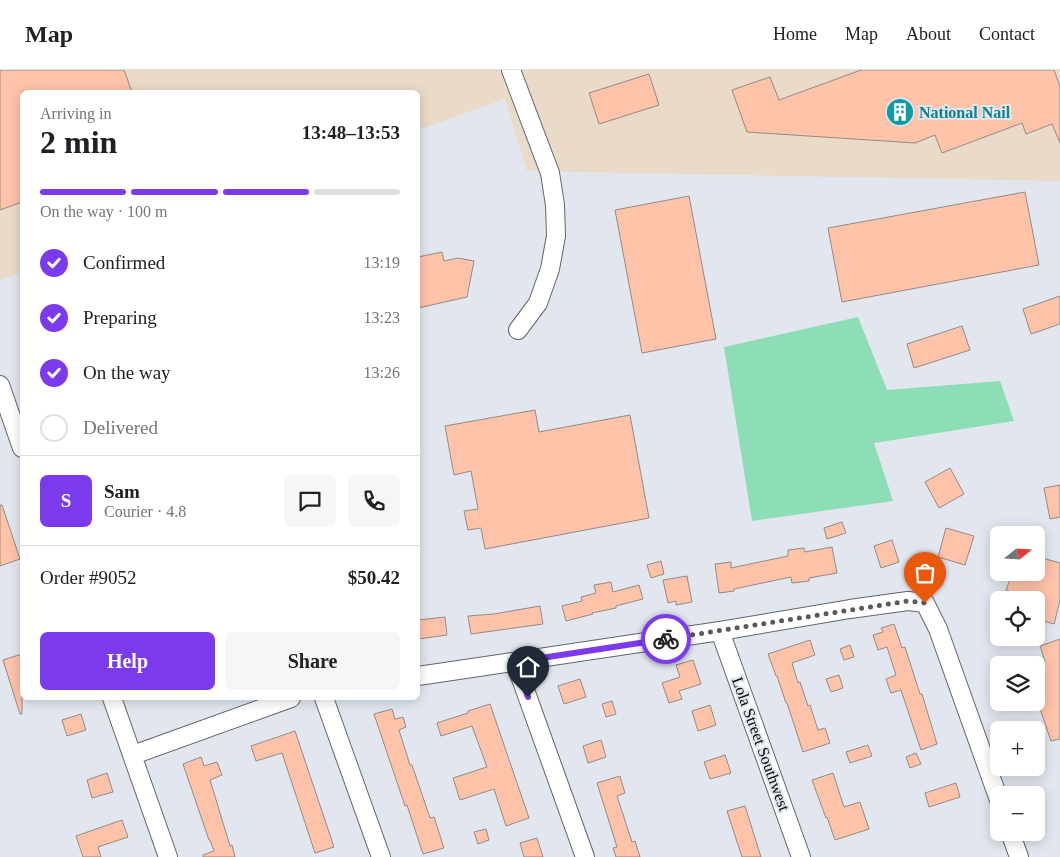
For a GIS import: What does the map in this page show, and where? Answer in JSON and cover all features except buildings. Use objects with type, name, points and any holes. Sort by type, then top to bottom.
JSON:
[{"type":"street","points":[[511,70],[550,173],[555,205],[556,236],[550,270],[538,303],[518,330]]},
{"type":"street","points":[[0,385],[20,442]]},
{"type":"street","points":[[420,676],[908,601],[925,603],[938,629],[994,786]]},
{"type":"street","name":"Lola Street Southwest","points":[[720,631],[801,857]]},
{"type":"street","points":[[515,662],[584,857]]},
{"type":"street","points":[[113,700],[168,857]]},
{"type":"street","points":[[133,755],[285,700]]},
{"type":"street","points":[[325,700],[381,857]]},
{"type":"street","points":[[1013,841],[1019,857]]},
{"type":"shaded area","points":[[0,70],[1060,70],[1060,181],[527,171],[505,99],[420,129],[420,90],[20,90],[20,273],[0,280]]},
{"type":"green space","points":[[858,317],[887,390],[1000,381],[1014,421],[874,443],[893,501],[752,521],[724,347]]},
{"type":"way so far","points":[[666,639],[850,609],[908,601],[925,603]]},
{"type":"place","name":"National Nail","points":[[900,112]]},
{"type":"route","points":[[528,697],[515,662],[666,639]]}]
